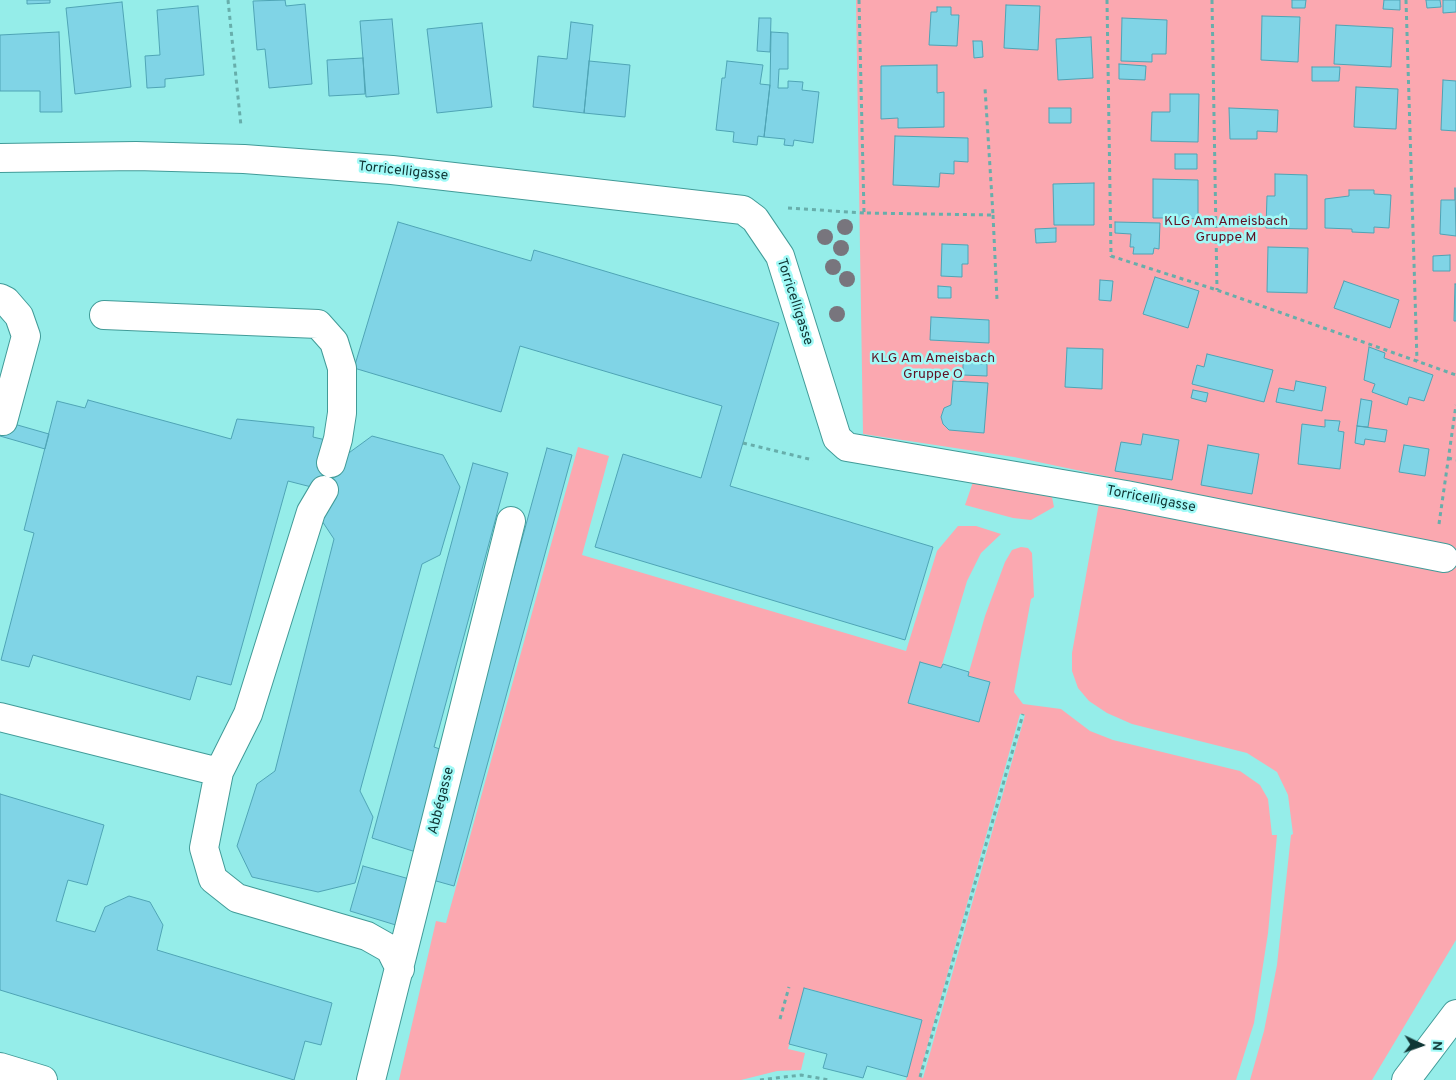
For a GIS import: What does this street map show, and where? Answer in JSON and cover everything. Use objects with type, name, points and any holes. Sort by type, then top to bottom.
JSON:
[{"type":"street","name":"Torricelligasse","points":[[0,158],[136,156],[244,159],[392,170],[743,210],[755,219],[780,256],[837,438],[846,447],[1126,495],[1439,557]]},
{"type":"street","points":[[0,298],[19,316],[26,336],[3,421]]},
{"type":"street","points":[[104,315],[318,324],[334,342],[342,368],[341,422],[331,463]]},
{"type":"street","points":[[324,490],[311,512],[248,714],[220,772],[204,848],[213,879],[237,898],[367,936],[390,949],[400,970]]},
{"type":"street","name":"Abbégasse","points":[[371,1080],[511,521]]},
{"type":"street","points":[[0,717],[220,772]]},
{"type":"street","points":[[1406,1080],[1456,1014]]},
{"type":"street","points":[[0,1067],[43,1080]]},
{"type":"path","points":[[228,0],[244,159]]},
{"type":"path","points":[[860,0],[864,213]]},
{"type":"path","points":[[1108,0],[1111,256],[1217,290],[1456,375]]},
{"type":"path","points":[[1212,0],[1217,290]]},
{"type":"path","points":[[1406,0],[1417,361]]},
{"type":"path","points":[[985,88],[997,300]]},
{"type":"path","points":[[743,210],[800,207],[864,213],[993,216]]},
{"type":"path","points":[[1439,557],[1448,458],[1456,406]]},
{"type":"path","points":[[743,443],[815,461],[825,460],[842,444]]},
{"type":"path","points":[[1448,458],[1456,460]]},
{"type":"path","points":[[920,1077],[1023,714]]},
{"type":"path","points":[[780,1020],[789,987]]},
{"type":"path","points":[[760,1080],[801,1075],[829,1080]]},
{"type":"green space","name":"KLG Am Ameisbach Gruppe M","points":[[856,0],[1456,0],[1456,549],[1014,457],[863,434]]},
{"type":"green space","points":[[578,447],[609,456],[582,555],[906,651],[937,551],[958,526],[976,526],[1001,534],[981,553],[967,581],[941,668],[908,703],[979,722],[990,682],[968,676],[969,672],[985,616],[1005,562],[1012,550],[1021,547],[1028,548],[1032,553],[1034,597],[1031,599],[1014,692],[1023,704],[1061,709],[1090,731],[1113,740],[1240,771],[1260,785],[1268,799],[1272,835],[1277,835],[1268,933],[1254,1023],[1236,1080],[906,1080],[922,1020],[805,988],[788,1049],[805,1053],[801,1070],[777,1071],[741,1080],[399,1080],[436,921],[446,923]],"holes":[[[1020,714],[1025,715],[923,1078],[919,1076]]]},
{"type":"green space","points":[[973,482],[1051,492],[1054,507],[1031,520],[1013,518],[965,505]]},
{"type":"green space","points":[[1099,503],[1456,566],[1456,940],[1372,1080],[1250,1080],[1264,1031],[1277,965],[1291,835],[1293,834],[1288,795],[1277,772],[1247,753],[1132,724],[1107,713],[1089,701],[1078,688],[1072,671],[1072,653]]},
{"type":"building","points":[[27,0],[50,0],[50,3],[27,4]]},
{"type":"building","points":[[285,0],[286,6],[305,4],[312,84],[269,88],[265,49],[257,50],[253,1]]},
{"type":"building","points":[[1292,0],[1306,0],[1305,8],[1292,8]]},
{"type":"building","points":[[1384,0],[1400,0],[1400,10],[1383,9]]},
{"type":"building","points":[[1426,0],[1440,0],[1441,7],[1427,8]]},
{"type":"building","points":[[1443,0],[1456,0],[1456,12],[1443,13]]},
{"type":"building","points":[[122,2],[131,87],[75,94],[66,8]]},
{"type":"building","points":[[1006,5],[1040,6],[1038,50],[1004,48]]},
{"type":"building","points":[[198,6],[204,75],[165,79],[165,87],[147,88],[145,56],[160,55],[157,10]]},
{"type":"building","points":[[937,7],[951,7],[951,15],[959,15],[957,46],[929,45],[931,12],[937,12]]},
{"type":"building","points":[[1262,16],[1300,17],[1298,62],[1261,60]]},
{"type":"building","points":[[759,18],[771,18],[770,52],[757,51]]},
{"type":"building","points":[[1122,18],[1167,20],[1166,54],[1152,54],[1152,62],[1121,61]]},
{"type":"building","points":[[392,19],[399,94],[366,97],[360,21]]},
{"type":"building","points":[[571,22],[593,25],[584,113],[533,107],[538,56],[567,59]]},
{"type":"building","points":[[482,23],[492,107],[437,113],[427,29]]},
{"type":"building","points":[[1336,25],[1393,28],[1391,67],[1334,64]]},
{"type":"building","points":[[59,32],[62,112],[40,112],[40,91],[0,91],[0,35]]},
{"type":"building","points":[[771,32],[788,33],[788,69],[779,69],[778,88],[788,88],[788,81],[803,82],[802,90],[819,92],[813,143],[794,140],[793,146],[784,145],[785,139],[764,137],[770,85]]},
{"type":"building","points":[[1091,37],[1093,78],[1058,80],[1056,39]]},
{"type":"building","points":[[973,41],[982,41],[983,57],[974,58]]},
{"type":"building","points":[[363,58],[365,94],[329,96],[327,60]]},
{"type":"building","points":[[589,61],[630,65],[625,117],[584,113]]},
{"type":"building","points":[[727,61],[763,65],[760,84],[770,85],[764,137],[758,136],[757,145],[733,142],[734,132],[716,130],[722,78],[725,78]]},
{"type":"building","points":[[1119,64],[1146,66],[1145,80],[1119,79]]},
{"type":"building","points":[[937,65],[937,93],[944,92],[944,127],[898,128],[898,118],[881,119],[881,66]]},
{"type":"building","points":[[1312,67],[1340,67],[1339,81],[1312,81]]},
{"type":"building","points":[[1443,80],[1456,81],[1456,131],[1441,130]]},
{"type":"building","points":[[1356,87],[1398,89],[1396,129],[1354,127]]},
{"type":"building","points":[[1170,94],[1199,94],[1198,142],[1151,141],[1152,112],[1170,112]]},
{"type":"building","points":[[1049,108],[1071,108],[1071,123],[1049,123]]},
{"type":"building","points":[[1229,108],[1278,110],[1277,132],[1257,131],[1257,139],[1230,139]]},
{"type":"building","points":[[895,136],[968,138],[968,162],[954,161],[954,174],[940,173],[939,187],[893,185]]},
{"type":"building","points":[[1175,154],[1197,154],[1197,169],[1175,169]]},
{"type":"building","points":[[1275,174],[1307,175],[1307,229],[1266,228],[1267,196],[1275,196]]},
{"type":"building","points":[[1153,179],[1198,180],[1198,219],[1183,218],[1184,223],[1170,223],[1170,218],[1153,218]]},
{"type":"building","points":[[1094,183],[1094,225],[1054,225],[1053,184]]},
{"type":"building","points":[[1455,188],[1456,236],[1440,234],[1441,200],[1455,200]]},
{"type":"building","points":[[1349,190],[1374,190],[1374,194],[1391,195],[1389,228],[1374,227],[1374,233],[1352,232],[1352,229],[1325,228],[1325,199],[1349,196]]},
{"type":"building","points":[[398,222],[531,261],[534,250],[779,323],[730,486],[933,547],[905,640],[595,547],[623,454],[701,478],[722,406],[520,346],[501,412],[354,368]]},
{"type":"building","points":[[1115,222],[1160,223],[1159,249],[1154,248],[1153,254],[1133,254],[1134,247],[1130,247],[1131,234],[1115,233]]},
{"type":"building","points":[[1056,228],[1056,242],[1036,243],[1035,229]]},
{"type":"building","points":[[942,244],[968,245],[968,264],[962,264],[962,277],[941,276]]},
{"type":"building","points":[[1268,247],[1308,248],[1307,293],[1267,292]]},
{"type":"building","points":[[1450,255],[1450,271],[1433,271],[1433,256]]},
{"type":"building","points":[[1155,277],[1199,291],[1188,328],[1143,314]]},
{"type":"building","points":[[1100,280],[1113,281],[1111,301],[1099,300]]},
{"type":"building","points":[[1344,281],[1399,300],[1390,328],[1334,308]]},
{"type":"building","points":[[1455,284],[1456,321],[1454,321]]},
{"type":"building","points":[[938,286],[951,287],[951,298],[938,298]]},
{"type":"building","points":[[931,317],[989,320],[989,343],[930,340]]},
{"type":"building","points":[[1369,347],[1385,353],[1384,358],[1433,375],[1424,401],[1409,397],[1407,405],[1372,392],[1375,384],[1364,380]]},
{"type":"building","points":[[1067,348],[1103,349],[1102,389],[1065,387]]},
{"type":"building","points":[[1207,354],[1273,370],[1264,402],[1192,384],[1197,365],[1204,367]]},
{"type":"building","points":[[963,363],[987,364],[987,376],[963,375]]},
{"type":"building","points":[[953,381],[988,383],[984,433],[949,430],[943,424],[941,417],[944,408],[951,405]]},
{"type":"building","points":[[1296,381],[1326,387],[1322,411],[1276,402],[1279,388],[1294,391]]},
{"type":"building","points":[[1193,390],[1208,393],[1206,402],[1191,398]]},
{"type":"building","points":[[1361,399],[1372,401],[1368,427],[1357,426]]},
{"type":"building","points":[[88,400],[231,439],[237,419],[314,427],[313,437],[330,441],[346,455],[372,436],[443,455],[460,487],[440,555],[422,564],[360,791],[373,817],[355,883],[318,892],[252,877],[237,846],[257,784],[275,771],[334,539],[322,521],[331,492],[288,481],[231,685],[197,676],[190,700],[33,655],[29,667],[1,660],[34,533],[24,530],[57,401],[85,408]]},
{"type":"building","points":[[0,420],[49,434],[45,449],[0,436]]},
{"type":"building","points":[[1325,420],[1340,421],[1338,431],[1344,432],[1340,469],[1298,464],[1302,424],[1325,427]]},
{"type":"building","points":[[1357,426],[1387,430],[1385,442],[1365,439],[1364,445],[1355,443]]},
{"type":"building","points":[[1143,434],[1179,440],[1172,480],[1115,471],[1121,442],[1141,445]]},
{"type":"building","points":[[1208,445],[1259,454],[1252,494],[1201,485]]},
{"type":"building","points":[[1404,445],[1429,449],[1425,476],[1399,472]]},
{"type":"building","points":[[547,448],[572,455],[454,886],[429,879]]},
{"type":"building","points":[[473,463],[508,473],[434,747],[449,752],[419,853],[372,838]]},
{"type":"building","points":[[920,662],[941,668],[943,664],[969,672],[968,676],[990,682],[979,722],[908,703]]},
{"type":"building","points":[[0,794],[104,825],[87,885],[68,880],[56,921],[95,932],[105,907],[129,896],[150,902],[163,925],[157,950],[332,1003],[321,1045],[305,1041],[294,1080],[0,990]]},
{"type":"building","points":[[363,866],[413,880],[399,926],[350,911]]},
{"type":"building","points":[[804,988],[922,1020],[907,1077],[867,1066],[863,1078],[823,1068],[827,1054],[789,1044]]},
{"type":"park label","name":"KLG Am Ameisbach Gruppe O","points":[[933,368]]}]
